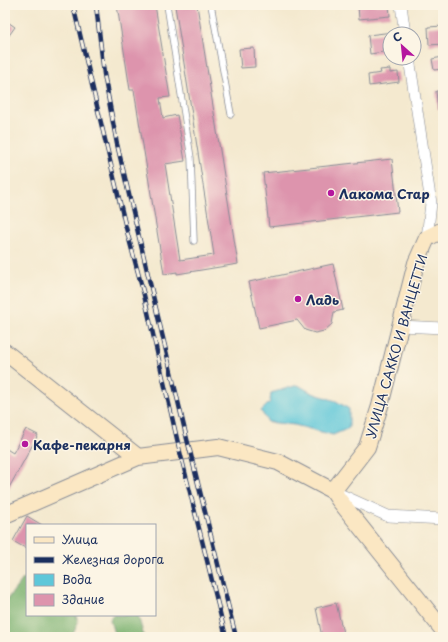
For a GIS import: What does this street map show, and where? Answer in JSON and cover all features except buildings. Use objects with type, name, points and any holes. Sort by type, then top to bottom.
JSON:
[{"type":"main road","points":[[427,238],[443,230]]},
{"type":"main road","name":"УЛИЦА САККО И ВАНЦЕТТИ","points":[[333,491],[367,447],[380,406],[416,263],[427,238]]},
{"type":"main road","points":[[5,352],[138,457]]},
{"type":"main road","points":[[5,515],[138,457],[218,447],[278,462],[333,491],[443,630]]},
{"type":"street","points":[[401,5],[404,26]]},
{"type":"street","points":[[410,66],[431,203],[427,238]]},
{"type":"street","points":[[400,326],[443,328]]},
{"type":"street","points":[[333,491],[388,516],[443,519]]},
{"type":"lane","points":[[167,5],[191,158],[194,241]]},
{"type":"lane","points":[[211,5],[231,114]]},
{"type":"green space","points":[[26,578],[26,616],[76,616],[78,622],[72,637],[5,637],[5,602],[23,579]]},
{"type":"green space","points":[[112,616],[138,616],[144,637],[115,637],[110,620]]},
{"type":"water","points":[[298,385],[312,393],[336,401],[349,409],[349,428],[333,435],[295,425],[268,422],[261,411],[270,402],[271,393]]},
{"type":"railway","points":[[73,5],[226,637]]},
{"type":"railway","points":[[96,5],[104,74],[117,144],[186,435],[236,637]]},
{"type":"place","name":"Лакома Стар","points":[[331,193]]},
{"type":"place","name":"Ладь","points":[[298,299]]},
{"type":"place","name":"Кафе-пекарня","points":[[25,444]]}]
